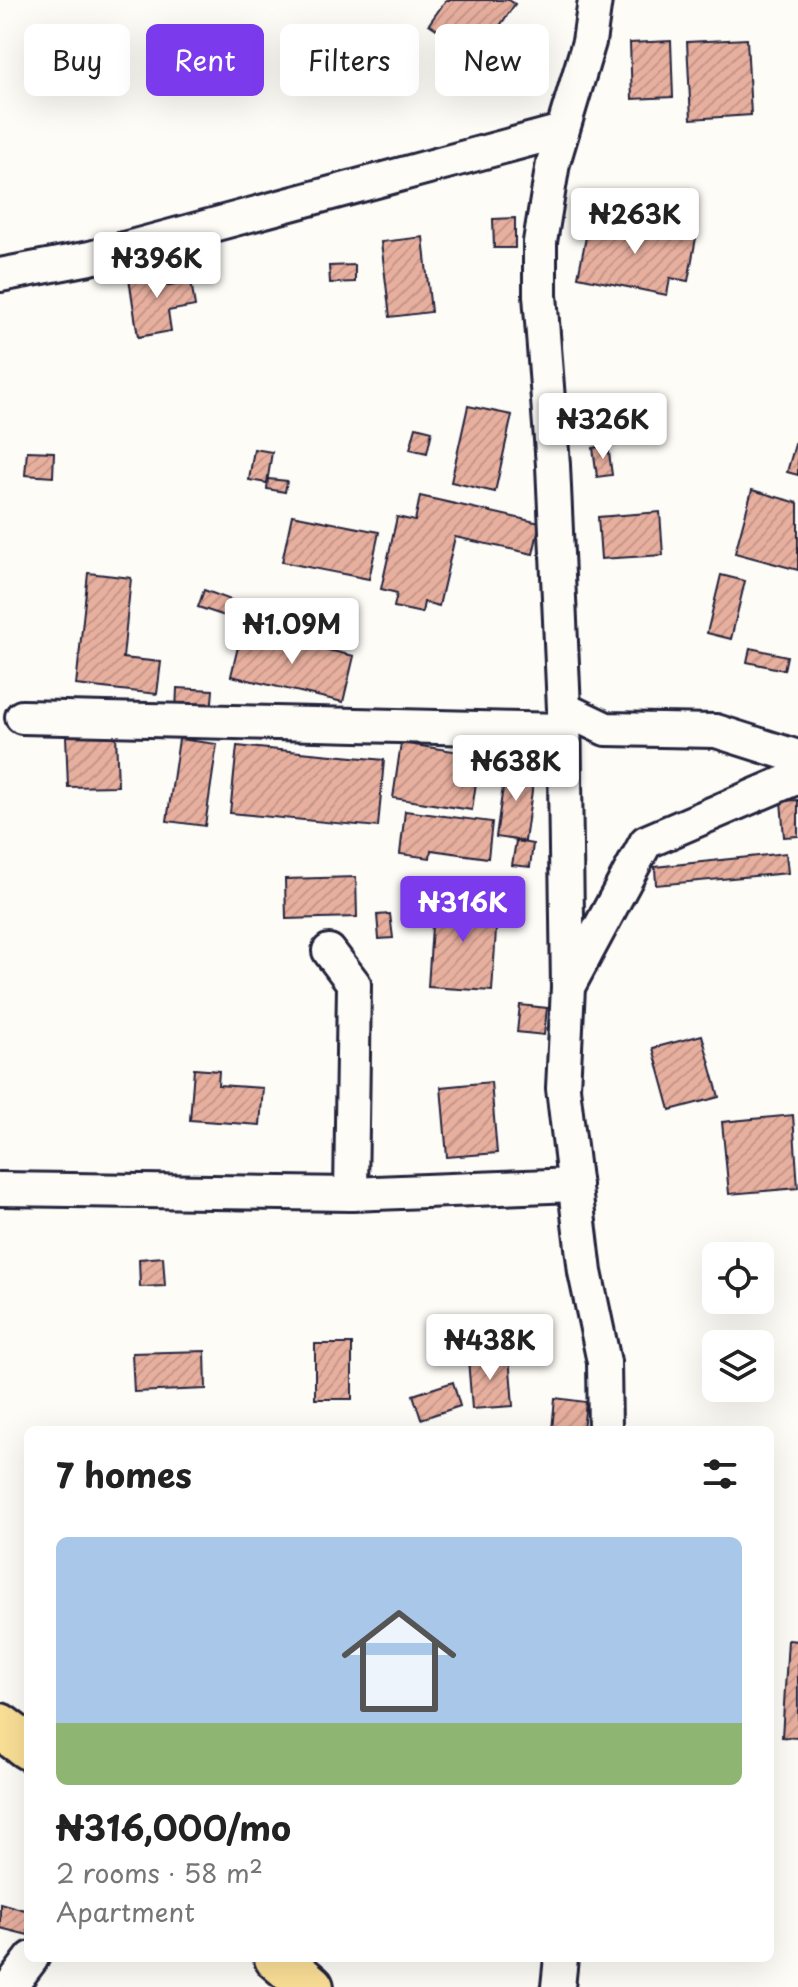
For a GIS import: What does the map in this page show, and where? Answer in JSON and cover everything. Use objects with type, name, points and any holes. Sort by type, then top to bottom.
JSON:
[{"type":"main road","points":[[0,1726],[24,1744]]},
{"type":"main road","points":[[282,1962],[311,1987]]},
{"type":"street","points":[[595,0],[589,42],[553,163],[540,242],[540,295],[553,465],[564,719],[568,987],[563,1088],[585,1272],[604,1362],[605,1426]]},
{"type":"street","points":[[0,275],[90,258],[562,131]]},
{"type":"street","points":[[22,717],[564,719],[606,729],[716,731],[798,757]]},
{"type":"street","points":[[568,987],[646,842],[798,777]]},
{"type":"street","points":[[329,951],[354,984],[351,1194]]},
{"type":"street","points":[[0,1189],[351,1194],[575,1185]]},
{"type":"street","points":[[10,1987],[29,1962]]},
{"type":"street","points":[[558,1987],[561,1962]]},
{"type":"building","points":[[446,0],[509,0],[515,4],[501,24],[435,24],[435,28],[429,24]]},
{"type":"building","points":[[747,39],[751,115],[691,119],[687,42]]},
{"type":"building","points":[[671,41],[673,97],[632,99],[630,43]]},
{"type":"building","points":[[590,217],[696,238],[688,281],[670,278],[667,295],[578,277]]},
{"type":"building","points":[[515,218],[515,248],[494,248],[493,219]]},
{"type":"building","points":[[423,237],[431,312],[390,317],[381,242]]},
{"type":"building","points":[[355,265],[355,282],[330,283],[329,266]]},
{"type":"building","points":[[160,266],[164,286],[191,281],[195,306],[168,311],[171,331],[138,337],[128,272]]},
{"type":"building","points":[[468,406],[512,415],[495,492],[451,482]]},
{"type":"building","points":[[416,427],[432,431],[427,453],[410,449]]},
{"type":"building","points":[[798,434],[798,475],[787,472]]},
{"type":"building","points":[[608,445],[612,475],[597,477],[593,448]]},
{"type":"building","points":[[254,449],[272,452],[267,483],[249,480]]},
{"type":"building","points":[[27,451],[54,452],[53,477],[25,475]]},
{"type":"building","points":[[268,479],[287,481],[285,492],[267,489]]},
{"type":"building","points":[[752,490],[798,503],[798,570],[735,553]]},
{"type":"building","points":[[420,496],[540,523],[533,554],[455,537],[439,606],[424,602],[422,613],[394,607],[397,593],[381,589],[397,517],[415,521]]},
{"type":"building","points":[[660,512],[663,555],[601,559],[598,517]]},
{"type":"building","points":[[292,515],[379,532],[369,579],[282,562]]},
{"type":"building","points":[[88,573],[131,578],[123,658],[161,662],[157,694],[76,685]]},
{"type":"building","points":[[721,575],[745,581],[731,639],[707,633]]},
{"type":"building","points":[[204,590],[231,600],[225,616],[198,607]]},
{"type":"building","points":[[242,630],[354,656],[343,702],[231,676]]},
{"type":"building","points":[[750,648],[787,656],[784,670],[747,662]]},
{"type":"building","points":[[177,688],[213,690],[211,714],[176,712]]},
{"type":"building","points":[[116,734],[118,786],[68,787],[66,735]]},
{"type":"building","points":[[179,739],[217,744],[205,826],[167,821]]},
{"type":"building","points":[[401,743],[480,755],[472,810],[393,798]]},
{"type":"building","points":[[237,746],[384,760],[378,827],[230,813]]},
{"type":"building","points":[[506,765],[535,769],[525,841],[496,837]]},
{"type":"building","points":[[798,800],[798,836],[784,837],[781,801]]},
{"type":"building","points":[[405,811],[492,822],[488,858],[431,850],[430,858],[400,854]]},
{"type":"building","points":[[516,841],[533,844],[530,867],[512,865]]},
{"type":"building","points":[[786,853],[788,873],[656,885],[655,867]]},
{"type":"building","points":[[356,877],[357,917],[286,919],[285,879]]},
{"type":"building","points":[[434,896],[498,900],[492,991],[428,987]]},
{"type":"building","points":[[390,914],[393,938],[379,939],[377,915]]},
{"type":"building","points":[[520,1005],[547,1008],[544,1035],[517,1032]]},
{"type":"building","points":[[702,1035],[719,1097],[670,1110],[653,1048]]},
{"type":"building","points":[[194,1069],[219,1071],[218,1085],[263,1088],[260,1125],[190,1120]]},
{"type":"building","points":[[491,1082],[497,1153],[447,1157],[441,1087]]},
{"type":"building","points":[[793,1115],[798,1188],[729,1194],[722,1122]]},
{"type":"building","points":[[163,1257],[165,1286],[140,1287],[139,1259]]},
{"type":"building","points":[[315,1344],[352,1344],[352,1399],[315,1399]]},
{"type":"building","points":[[205,1351],[206,1389],[134,1392],[132,1353]]},
{"type":"building","points":[[509,1356],[513,1406],[472,1409],[468,1359]]},
{"type":"building","points":[[453,1382],[460,1406],[421,1419],[413,1395]]},
{"type":"building","points":[[555,1398],[586,1402],[583,1426],[552,1426]]},
{"type":"building","points":[[788,1640],[798,1641],[798,1738],[782,1737]]},
{"type":"building","points":[[0,1903],[24,1910],[24,1934],[0,1928]]}]
